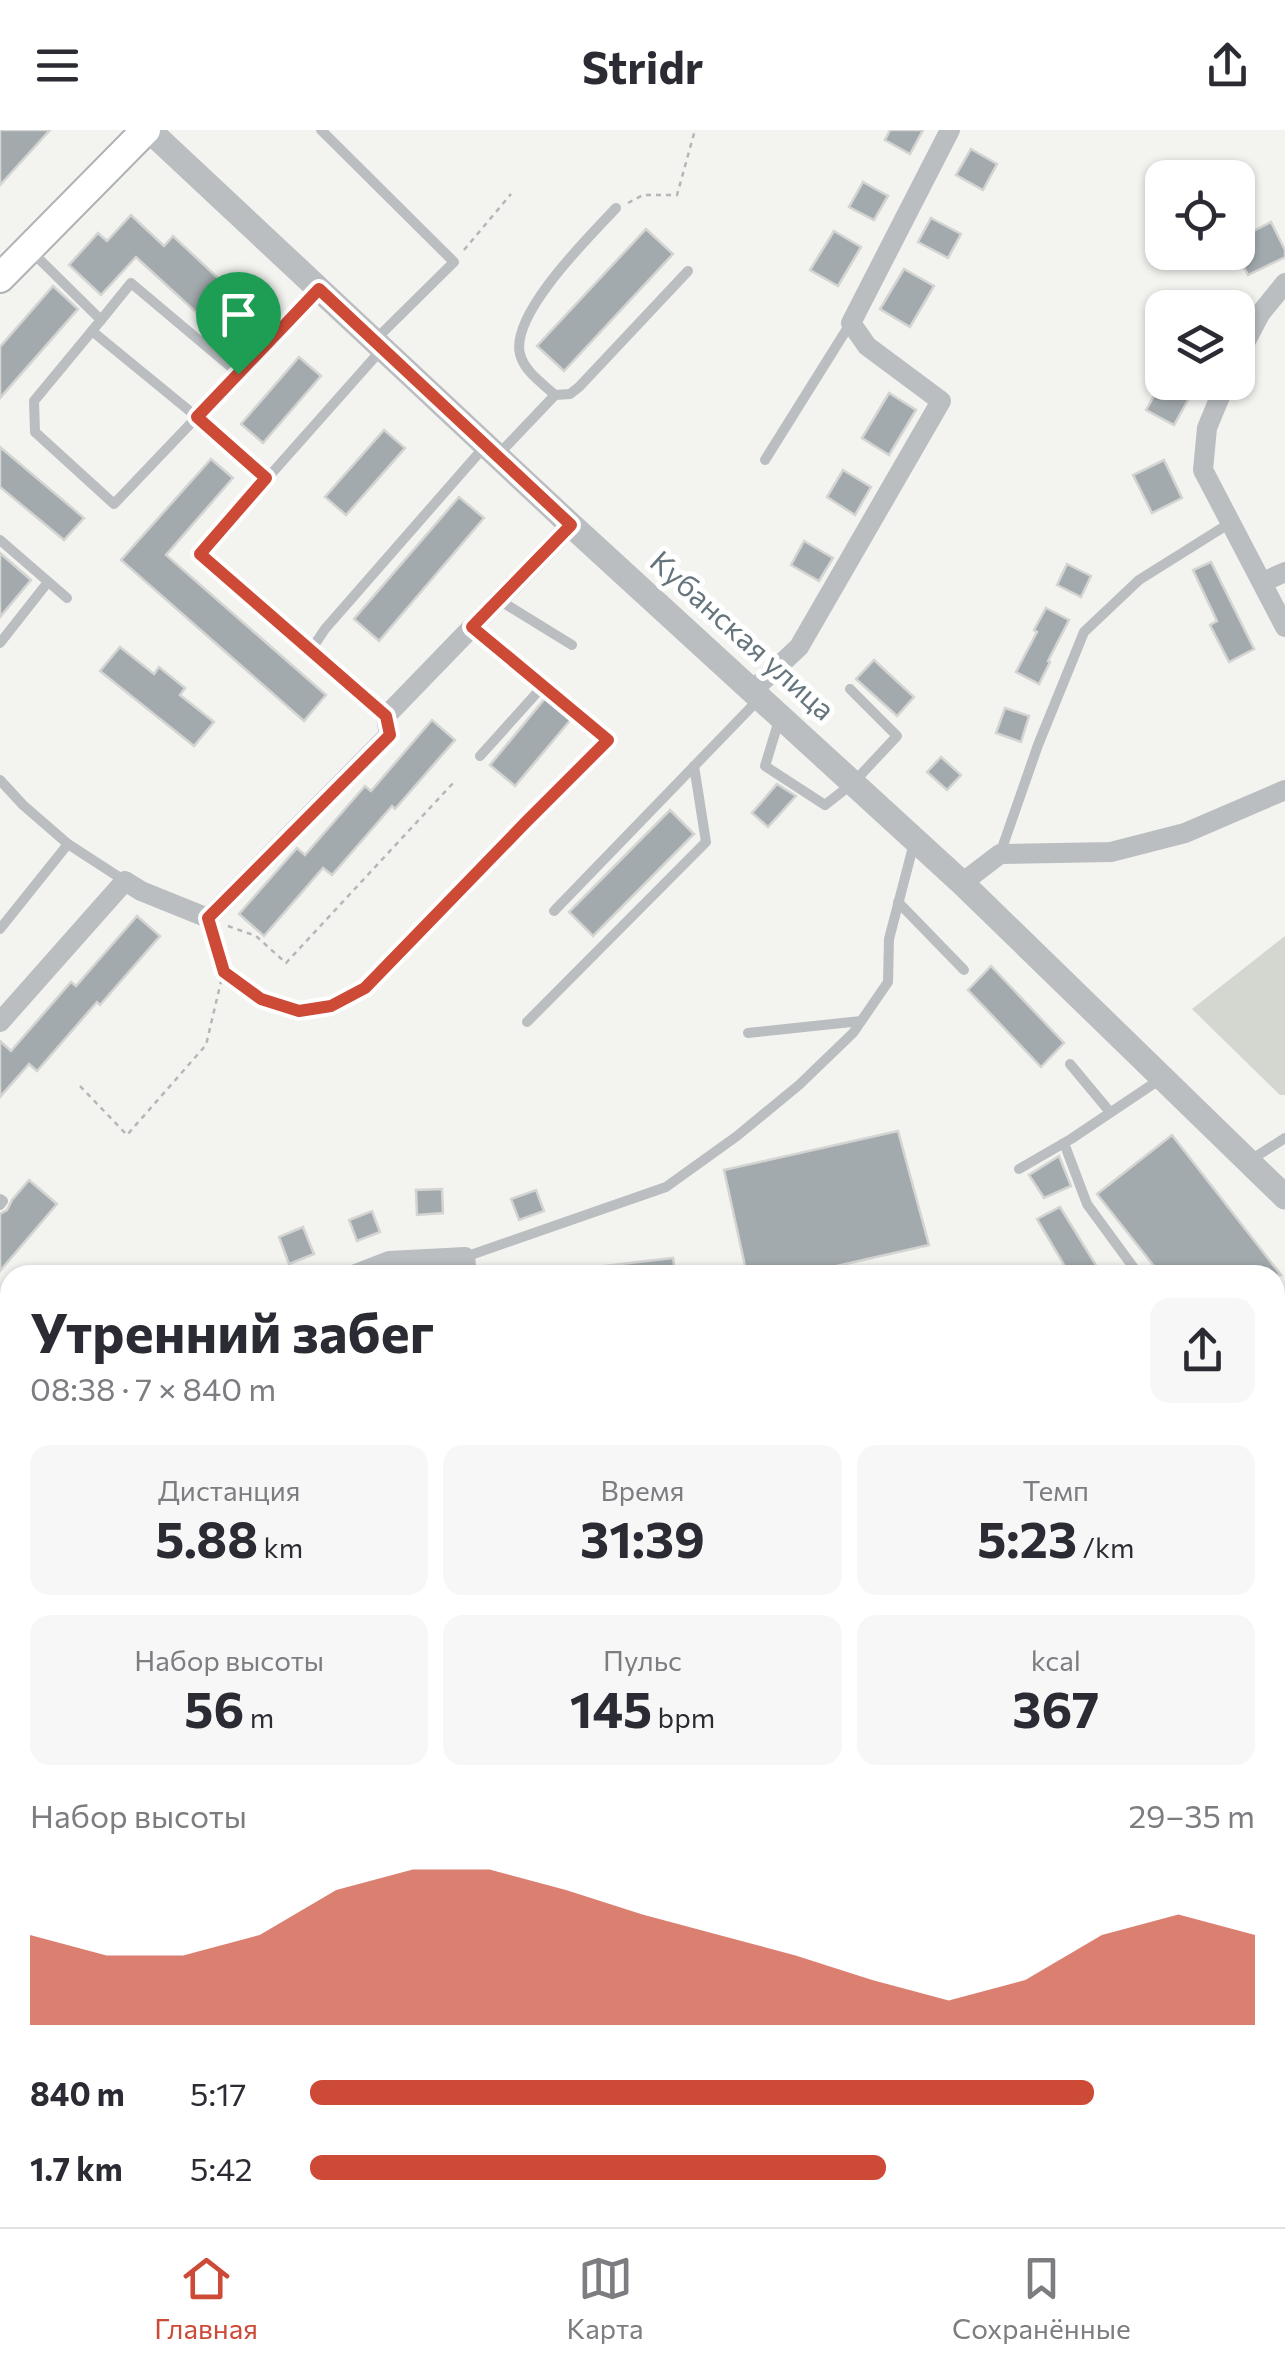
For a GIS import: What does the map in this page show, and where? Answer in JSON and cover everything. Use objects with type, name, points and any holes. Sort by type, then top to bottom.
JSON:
[{"type":"main road","points":[[1,276],[141,132]]},
{"type":"street","points":[[757,693],[799,647],[942,402],[867,346],[850,323],[950,130]]},
{"type":"street","name":"Кубанская улица","points":[[141,132],[319,289],[854,782],[1285,1197]]},
{"type":"street","points":[[1255,324],[1285,284]]},
{"type":"street","points":[[1219,400],[1208,428],[1203,470],[1285,627]]},
{"type":"street","points":[[0,1022],[125,881],[208,918],[390,735],[386,716],[571,525]]},
{"type":"street","points":[[1263,582],[1285,572]]},
{"type":"street","points":[[962,883],[1000,854],[1111,852],[1185,833],[1285,790]]},
{"type":"street","points":[[379,1265],[389,1261],[451,1265]]},
{"type":"lane","points":[[321,130],[454,262],[200,554],[386,716]]},
{"type":"lane","points":[[555,395],[525,367],[519,348],[521,335],[547,286],[616,208]]},
{"type":"lane","points":[[29,248],[101,320]]},
{"type":"lane","points":[[311,650],[325,629],[492,451],[555,395],[570,394],[579,387],[688,271]]},
{"type":"lane","points":[[238,374],[132,284],[34,401],[34,432],[114,504],[238,374],[319,289]]},
{"type":"lane","points":[[765,460],[850,323]]},
{"type":"lane","points":[[92,332],[266,478]]},
{"type":"lane","points":[[1000,854],[1038,745],[1084,632],[1139,580],[1231,522]]},
{"type":"lane","points":[[0,540],[67,598]]},
{"type":"lane","points":[[0,643],[48,582]]},
{"type":"lane","points":[[499,600],[572,644]]},
{"type":"lane","points":[[472,627],[543,686],[480,756]]},
{"type":"lane","points":[[780,715],[765,766],[825,805],[854,782],[897,736],[850,689]]},
{"type":"lane","points":[[554,911],[694,766],[757,693]]},
{"type":"lane","points":[[527,1022],[706,842],[694,766]]},
{"type":"lane","points":[[0,780],[68,844],[125,881]]},
{"type":"lane","points":[[0,802],[10,791]]},
{"type":"lane","points":[[469,1265],[666,1187],[799,1085],[852,1033],[888,982],[889,939],[915,839]]},
{"type":"lane","points":[[0,929],[68,844]]},
{"type":"lane","points":[[898,902],[964,970]]},
{"type":"lane","points":[[748,1033],[861,1020]]},
{"type":"lane","points":[[1070,1064],[1110,1112]]},
{"type":"lane","points":[[1019,1168],[1163,1077]]},
{"type":"lane","points":[[1248,1161],[1285,1138]]},
{"type":"lane","points":[[1064,1143],[1087,1204],[1132,1265]]},
{"type":"path","points":[[616,208],[643,196],[677,195],[695,130]]},
{"type":"path","points":[[454,262],[511,194]]},
{"type":"path","points":[[224,972],[261,999],[299,1011],[331,1006],[365,988],[608,740],[543,686]]},
{"type":"path","points":[[208,918],[256,936],[286,963],[454,782]]},
{"type":"path","points":[[80,1086],[127,1135],[206,1044],[224,972],[208,918]]},
{"type":"shaded area","points":[[1285,936],[1285,1095],[1280,1095],[1192,1009]]},
{"type":"building","points":[[0,130],[50,130],[0,185]]},
{"type":"building","points":[[890,130],[923,130],[910,154],[885,140]]},
{"type":"building","points":[[971,149],[997,164],[983,190],[956,175]]},
{"type":"building","points":[[863,182],[888,196],[874,220],[849,207]]},
{"type":"building","points":[[131,215],[164,246],[173,236],[263,320],[236,349],[136,257],[101,295],[69,265],[98,233],[107,241]]},
{"type":"building","points":[[931,218],[961,234],[948,258],[918,242]]},
{"type":"building","points":[[1271,222],[1285,257],[1248,275],[1246,270],[1255,270],[1255,230]]},
{"type":"building","points":[[646,229],[673,254],[564,371],[537,346]]},
{"type":"building","points":[[834,231],[861,247],[838,286],[810,270]]},
{"type":"building","points":[[904,269],[934,286],[910,327],[880,309]]},
{"type":"building","points":[[53,286],[78,309],[0,398],[0,347]]},
{"type":"building","points":[[299,357],[321,376],[263,443],[241,424]]},
{"type":"building","points":[[889,393],[916,410],[889,455],[862,438]]},
{"type":"building","points":[[1152,400],[1188,400],[1174,425],[1146,410]]},
{"type":"building","points":[[384,430],[405,448],[346,515],[325,497]]},
{"type":"building","points":[[0,447],[84,518],[64,540],[0,487]]},
{"type":"building","points":[[211,459],[233,478],[166,555],[326,695],[304,721],[121,560]]},
{"type":"building","points":[[1164,460],[1182,498],[1152,513],[1133,475]]},
{"type":"building","points":[[843,470],[871,487],[855,515],[827,497]]},
{"type":"building","points":[[459,497],[484,518],[379,641],[354,619]]},
{"type":"building","points":[[804,541],[833,558],[819,581],[791,565]]},
{"type":"building","points":[[0,553],[31,580],[0,617]]},
{"type":"building","points":[[1211,562],[1254,649],[1229,662],[1210,625],[1217,621],[1193,570]]},
{"type":"building","points":[[1067,564],[1091,576],[1081,597],[1057,585]]},
{"type":"building","points":[[1046,608],[1069,620],[1039,684],[1016,672]]},
{"type":"building","points":[[120,647],[154,674],[159,667],[185,688],[180,695],[214,722],[194,746],[100,671]]},
{"type":"building","points":[[874,660],[914,697],[897,716],[856,679]]},
{"type":"building","points":[[547,696],[573,717],[515,786],[490,765]]},
{"type":"building","points":[[1005,708],[1029,716],[1021,742],[996,733]]},
{"type":"building","points":[[432,720],[455,740],[332,875],[323,868],[264,936],[239,914],[297,848],[305,855],[365,786],[371,791]]},
{"type":"building","points":[[941,757],[961,775],[947,790],[927,772]]},
{"type":"building","points":[[777,784],[796,796],[768,827],[752,813]]},
{"type":"building","points":[[670,810],[694,834],[593,936],[569,912]]},
{"type":"building","points":[[137,916],[160,936],[37,1071],[29,1064],[0,1097],[0,1041],[11,1051],[71,982],[76,986]]},
{"type":"building","points":[[991,966],[1064,1043],[1041,1067],[968,990]]},
{"type":"building","points":[[898,1131],[929,1245],[841,1265],[745,1265],[724,1170]]},
{"type":"building","points":[[1172,1135],[1273,1265],[1153,1265],[1097,1194]]},
{"type":"building","points":[[1059,1156],[1071,1186],[1044,1198],[1029,1175]]},
{"type":"building","points":[[29,1180],[57,1204],[5,1265],[0,1265],[0,1214]]},
{"type":"building","points":[[442,1189],[443,1213],[417,1215],[416,1190]]},
{"type":"building","points":[[536,1190],[544,1211],[519,1220],[511,1199]]},
{"type":"building","points":[[1060,1207],[1096,1265],[1064,1265],[1037,1219]]},
{"type":"building","points":[[372,1211],[380,1232],[357,1241],[349,1220]]},
{"type":"building","points":[[303,1227],[314,1254],[289,1264],[279,1237]]},
{"type":"building","points":[[673,1258],[674,1265],[613,1265]]},
{"type":"route","points":[[319,289],[571,525],[472,627],[608,740],[365,988],[331,1006],[299,1011],[261,999],[224,972],[208,918],[390,735],[386,716],[200,554],[266,478],[197,417],[238,374],[319,289]]}]
